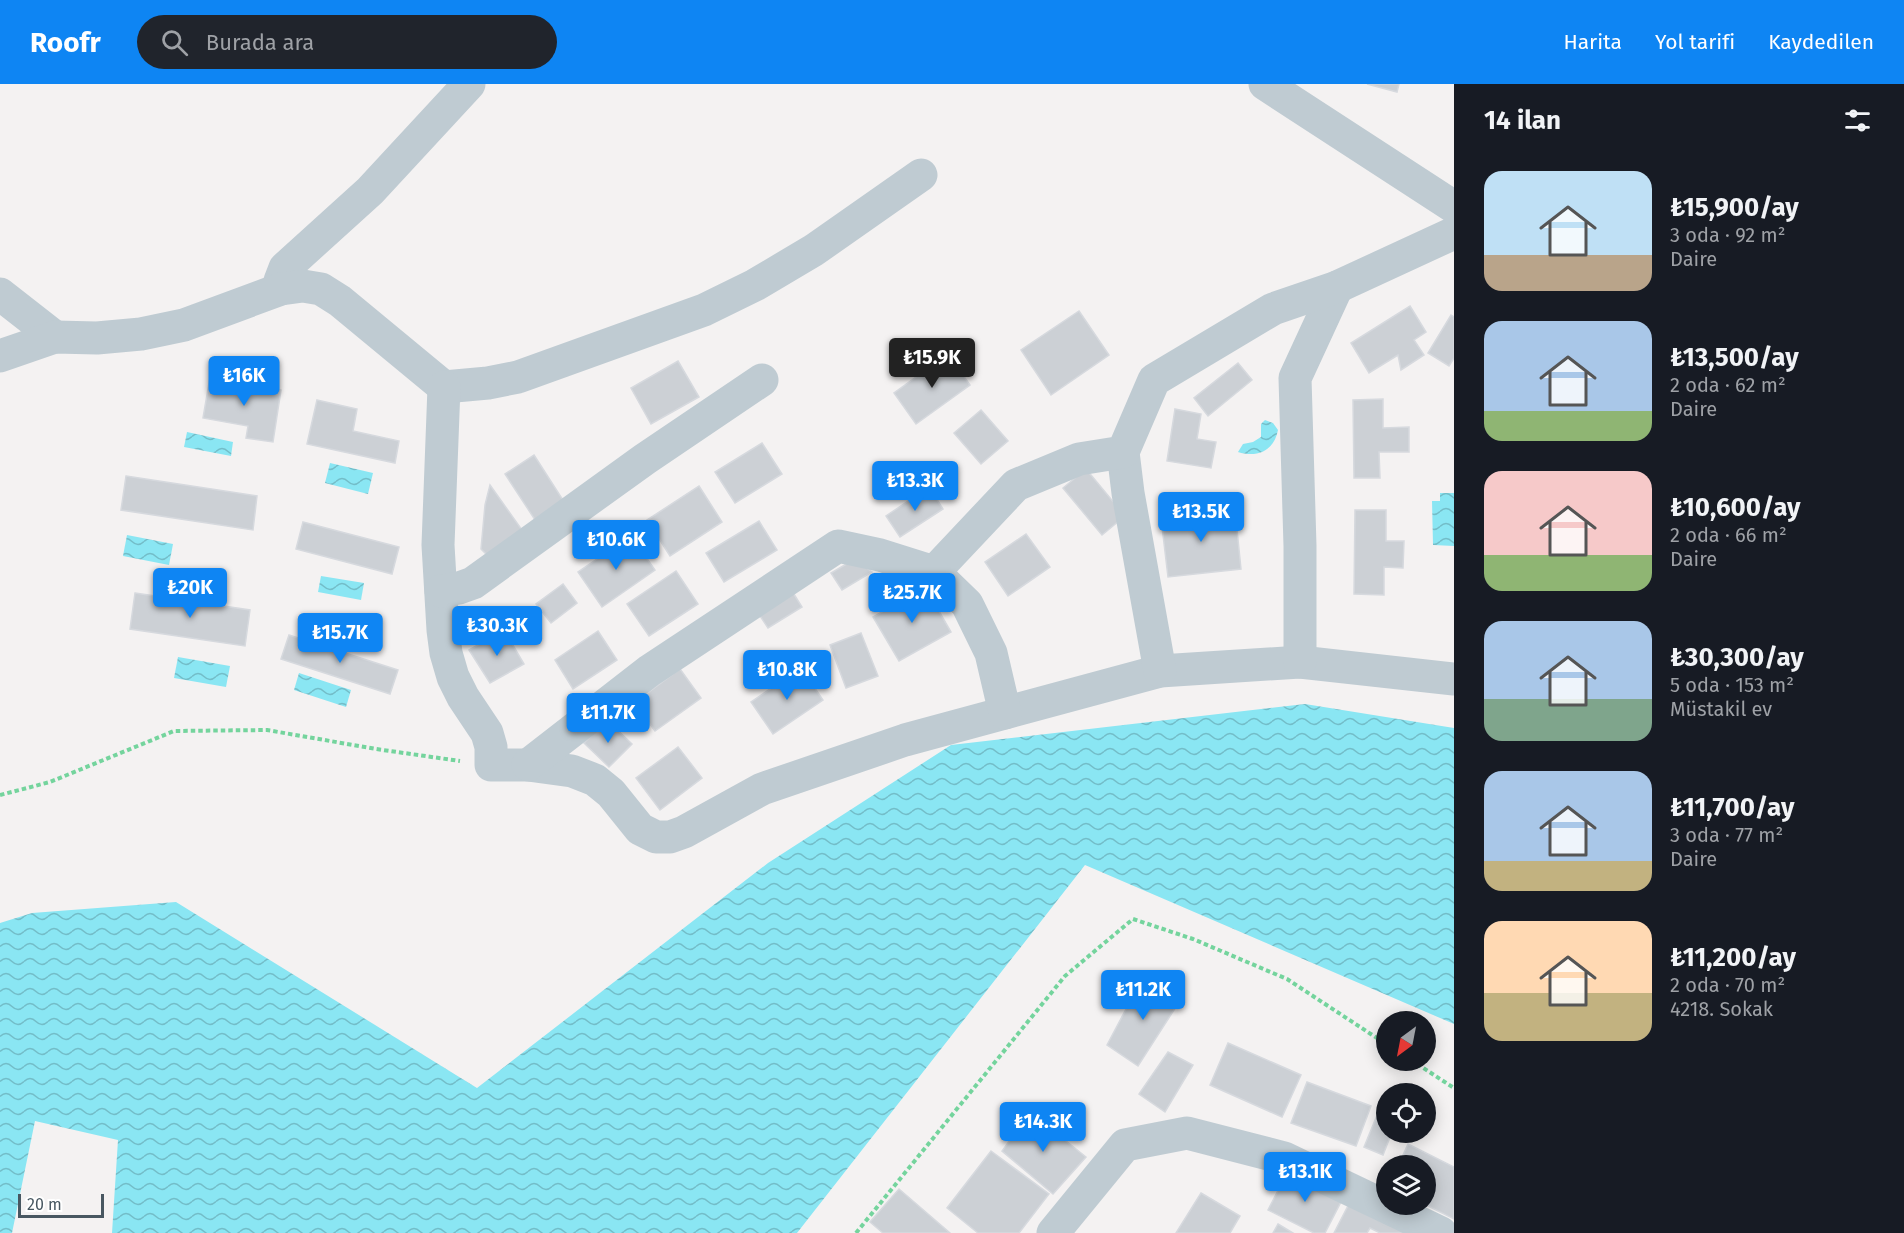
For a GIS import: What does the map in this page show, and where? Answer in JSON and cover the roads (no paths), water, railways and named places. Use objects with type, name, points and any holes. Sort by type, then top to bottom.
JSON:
[{"type":"street","points":[[281,290],[280,282],[285,268],[370,191],[469,84]]},
{"type":"street","points":[[1264,84],[1454,207]]},
{"type":"street","points":[[0,356],[55,337],[97,338],[141,334],[184,325],[281,290],[303,286],[321,289],[340,301],[444,387],[488,383],[518,377],[704,310],[755,285],[814,250],[921,175]]},
{"type":"street","points":[[1160,671],[1128,493],[1123,452],[1154,380],[1273,309],[1337,287],[1454,233]]},
{"type":"street","points":[[1300,662],[1300,546],[1295,378],[1337,287]]},
{"type":"street","points":[[0,294],[55,337]]},
{"type":"street","points":[[441,591],[473,583],[645,459],[762,380]]},
{"type":"street","points":[[444,387],[438,545],[446,653],[453,677],[463,697],[487,733],[491,747],[491,765],[528,765],[572,771],[596,780],[611,793],[640,829],[656,837],[670,837],[684,832],[762,789],[905,740],[1160,671],[1300,662],[1454,679]]},
{"type":"street","points":[[934,572],[1016,485],[1079,459],[1123,452]]},
{"type":"street","points":[[528,765],[649,672],[838,546],[880,555],[934,572],[967,604],[991,653],[1005,712]]},
{"type":"street","points":[[1053,1233],[1125,1145],[1187,1133],[1284,1158],[1439,1233]]},
{"type":"water","points":[[1265,420],[1273,423],[1278,430],[1269,448],[1252,454],[1238,452],[1243,444],[1261,437],[1261,424]]},
{"type":"water","points":[[187,432],[233,442],[231,456],[184,447]]},
{"type":"water","points":[[330,463],[373,473],[368,494],[325,483]]},
{"type":"water","points":[[1440,493],[1454,493],[1454,546],[1433,545],[1432,501],[1440,501]]},
{"type":"water","points":[[127,535],[173,544],[169,565],[123,556]]},
{"type":"water","points":[[321,576],[364,583],[361,600],[318,592]]},
{"type":"water","points":[[178,657],[230,666],[226,687],[174,678]]},
{"type":"water","points":[[299,673],[351,690],[346,707],[294,690]]},
{"type":"water","points":[[1305,704],[1454,728],[1454,1024],[1436,1016],[1436,1011],[1424,1011],[1085,865],[797,1233],[112,1233],[118,1140],[35,1121],[12,1233],[0,1233],[0,923],[32,913],[176,902],[477,1088],[768,863],[951,745]]}]
